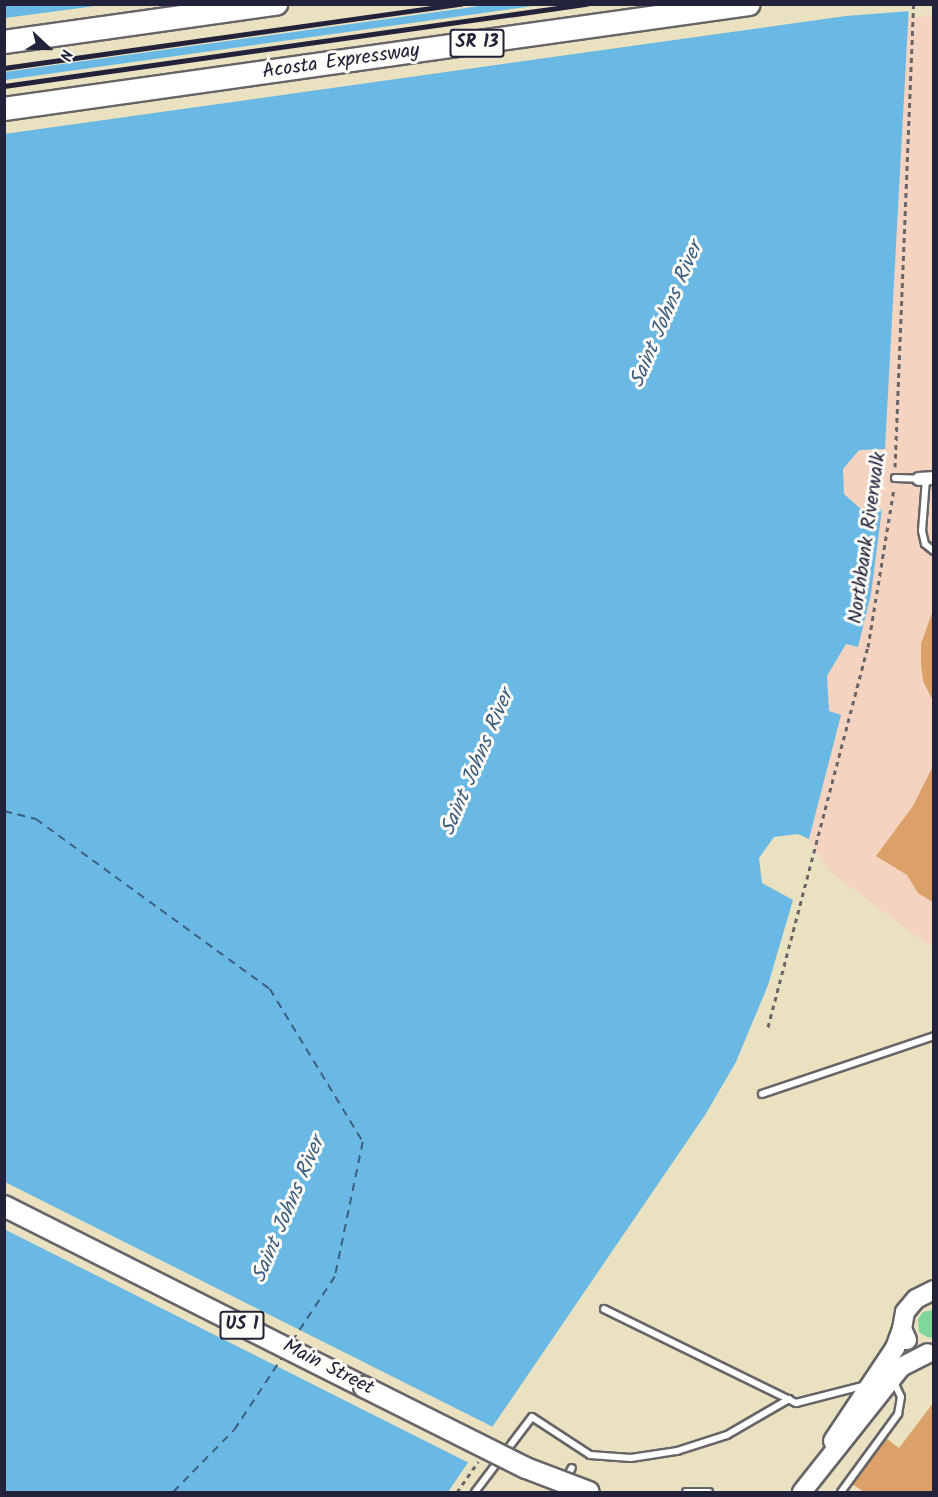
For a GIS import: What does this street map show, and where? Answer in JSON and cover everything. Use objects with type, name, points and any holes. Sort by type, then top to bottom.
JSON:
[{"type":"highway","points":[[4,42],[276,4]]},
{"type":"highway","name":"Acosta Expressway","points":[[4,109],[749,4]]},
{"type":"main road","name":"Main Street","points":[[4,1206],[526,1468],[589,1492]]},
{"type":"main road","name":"US 1","points":[[526,1468],[559,1492]]},
{"type":"street","points":[[822,1464],[838,1431],[895,1348],[908,1307],[931,1294]]},
{"type":"street","points":[[902,1329],[911,1345],[931,1353]]},
{"type":"street","points":[[802,1492],[822,1464],[905,1363],[931,1353]]},
{"type":"lane","points":[[895,478],[926,479],[922,531],[925,543],[933,550]]},
{"type":"lane","points":[[762,1094],[933,1036]]},
{"type":"lane","points":[[604,1309],[789,1399],[802,1403],[854,1386],[868,1386]]},
{"type":"lane","points":[[841,1492],[900,1410],[901,1397],[892,1379]]},
{"type":"lane","points":[[476,1492],[532,1417],[590,1455],[631,1458],[677,1451],[727,1435],[789,1399]]},
{"type":"lane","points":[[559,1492],[572,1468]]},
{"type":"lane","points":[[686,1492],[709,1492]]},
{"type":"path","name":"Northbank Riverwalk","points":[[768,1027],[868,647],[895,478],[914,4]]},
{"type":"shaded area","points":[[933,16],[933,948],[830,872],[809,839],[841,715],[829,712],[827,675],[846,644],[858,646],[871,594],[882,509],[862,510],[844,494],[843,469],[859,450],[885,449],[908,18]]},
{"type":"green space","points":[[933,1310],[933,1338],[919,1332],[918,1319],[923,1312]]},
{"type":"water","name":"Saint Johns River","points":[[5,5],[909,5],[885,449],[859,450],[843,469],[844,494],[862,510],[882,509],[871,594],[858,647],[846,644],[827,676],[829,711],[841,715],[809,839],[798,834],[774,837],[759,858],[762,883],[793,900],[768,985],[736,1062],[705,1115],[448,1492],[5,1492]]},
{"type":"pier","points":[[912,4],[911,11],[846,16],[4,134],[5,80],[540,5]]},
{"type":"pier","points":[[103,5],[487,5],[5,72],[5,18]]},
{"type":"pier","points":[[5,1182],[495,1428],[471,1464],[4,1229]]},
{"type":"building","points":[[934,607],[932,692],[934,703],[923,681],[921,644]]},
{"type":"building","points":[[934,764],[934,903],[918,893],[907,875],[876,856],[913,806]]},
{"type":"building","points":[[934,1402],[934,1492],[864,1492],[845,1479],[879,1433],[899,1448]]},
{"type":"ferry route","points":[[4,811],[36,819],[270,989],[363,1142],[335,1277],[292,1342]]},
{"type":"ferry route","points":[[173,1492],[234,1430],[283,1356]]},
{"type":"railway","points":[[4,68],[462,4]]},
{"type":"railway","points":[[4,86],[586,4]]}]
